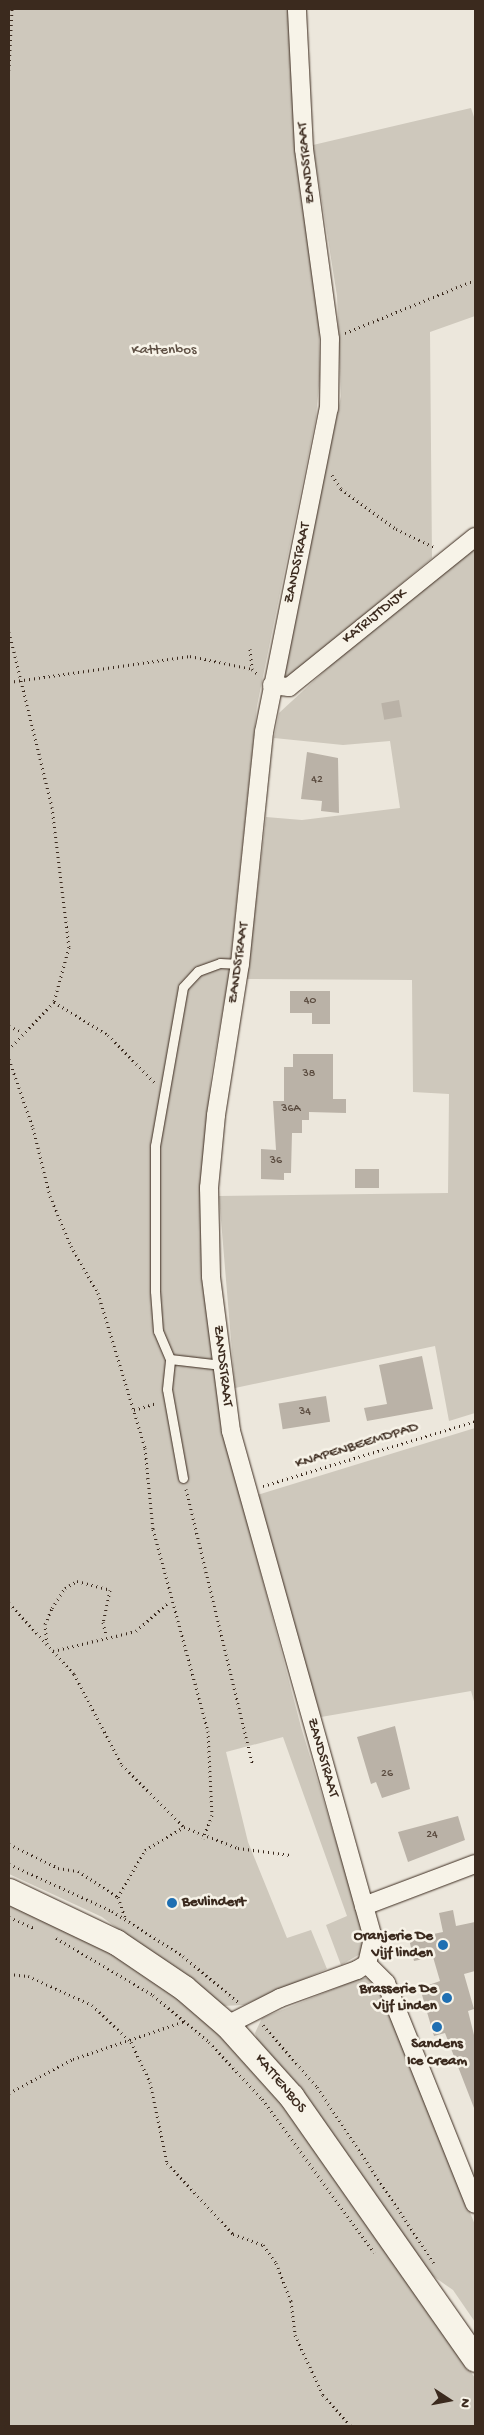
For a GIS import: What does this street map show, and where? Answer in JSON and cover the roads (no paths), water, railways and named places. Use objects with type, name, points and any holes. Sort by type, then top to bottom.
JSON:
[{"type":"main road","name":"KATTENBOS","points":[[9,1891],[116,1942],[184,1988],[227,2025],[291,2096],[475,2359]]},
{"type":"street","name":"ZANDSTRAAT","points":[[298,9],[304,149],[330,339],[328,408],[321,460],[272,685],[240,964],[216,1115],[209,1188],[211,1276],[231,1431],[246,1491],[373,1938],[367,1964]]},
{"type":"street","name":"KATRIJTDIJK","points":[[272,685],[289,687],[475,537]]},
{"type":"street","points":[[364,1906],[475,1864]]},
{"type":"street","points":[[227,2025],[250,2013],[367,1964],[386,1983],[475,2204]]},
{"type":"lane","points":[[184,1478],[168,1400],[170,1359],[158,1331],[155,1291],[155,1146],[162,1091],[182,987],[198,971],[220,963],[240,964]]},
{"type":"lane","points":[[170,1359],[222,1365]]},
{"type":"place","name":"Bevlindert","points":[[172,1903]]},
{"type":"place","name":"Oranjerie De Vijf linden","points":[[443,1945]]},
{"type":"place","name":"Brasserie De Vijf Linden","points":[[447,1998]]},
{"type":"place","name":"Sandens Ice Cream","points":[[437,2027]]},
{"type":"park label","name":"Kattenbos","points":[[164,351]]}]
